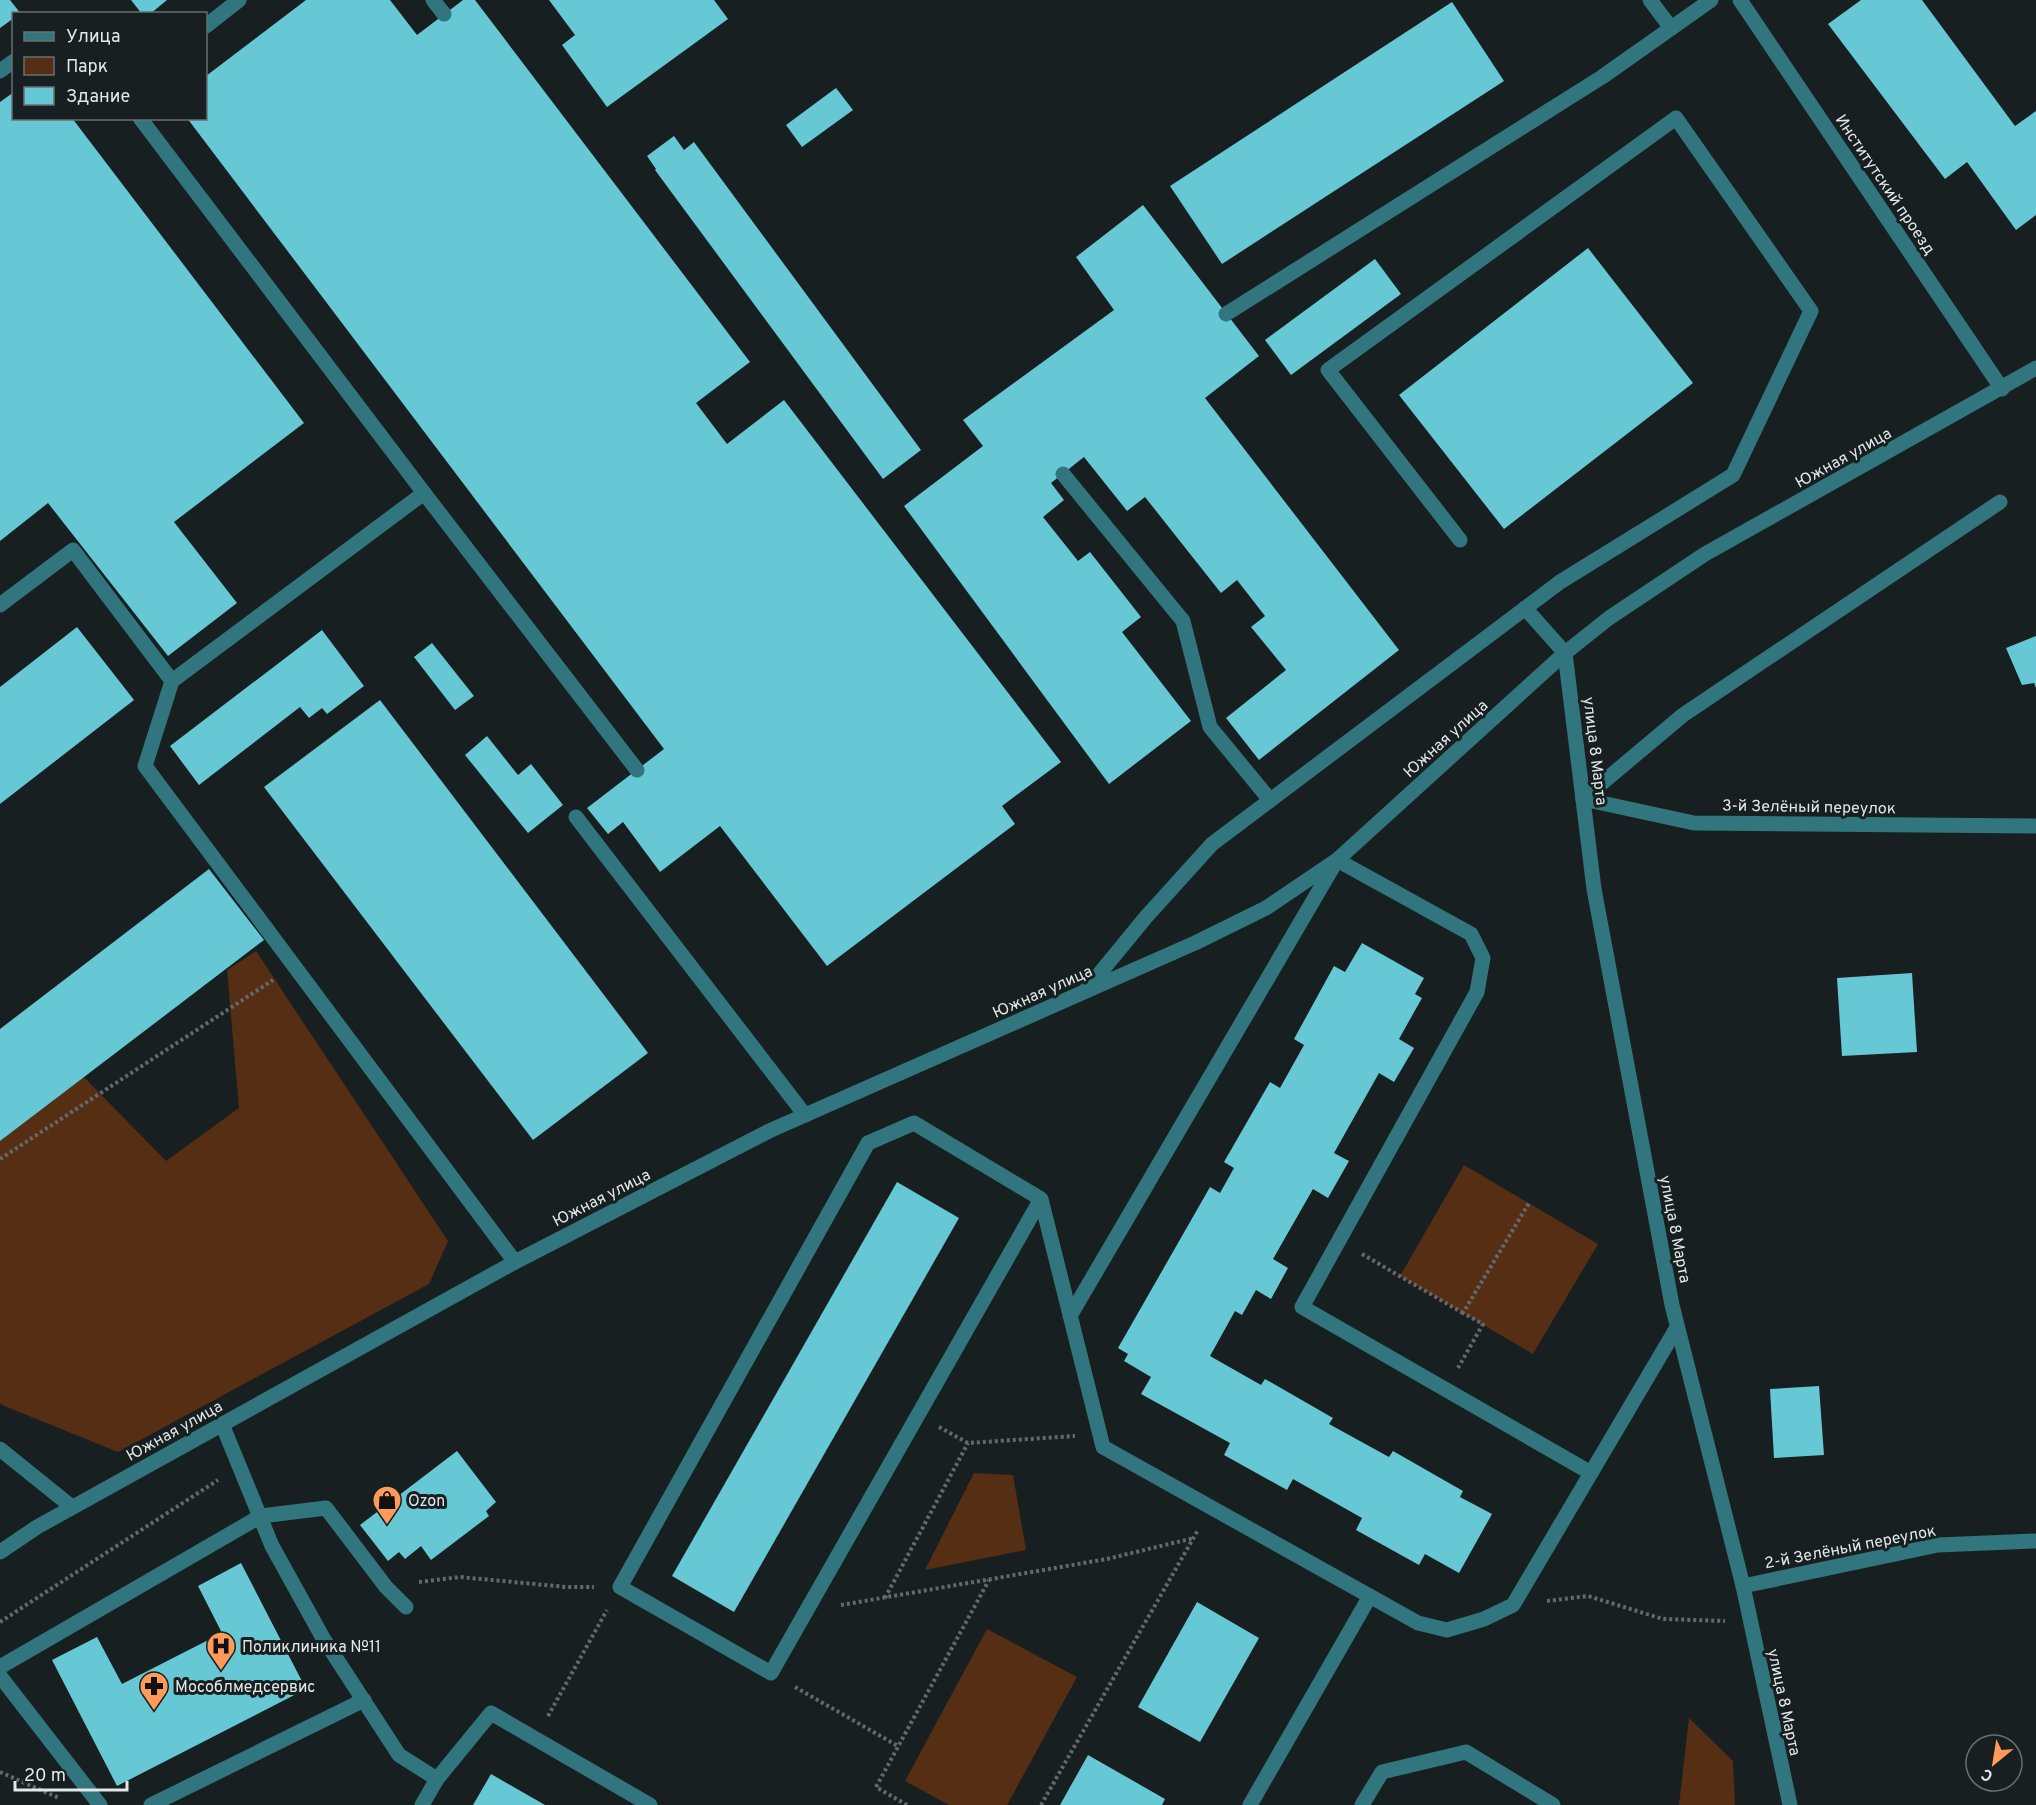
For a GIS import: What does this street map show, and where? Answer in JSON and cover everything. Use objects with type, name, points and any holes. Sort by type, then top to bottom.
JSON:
[{"type":"street","points":[[207,25],[239,0]]},
{"type":"street","points":[[433,0],[444,14]]},
{"type":"street","points":[[1650,0],[1671,28]]},
{"type":"street","points":[[1226,314],[1602,77],[1711,0]]},
{"type":"street","name":"Институтский проезд","points":[[1740,0],[2002,389]]},
{"type":"street","points":[[1084,992],[1146,917],[1212,844],[1560,582],[1733,475],[1811,311],[1676,118],[1328,370],[1460,540]]},
{"type":"street","points":[[142,120],[637,770]]},
{"type":"street","name":"Южная улица","points":[[0,1552],[72,1507],[515,1262],[758,1136],[1195,943],[1266,908],[1337,860],[1565,653],[1608,618],[1705,554],[2036,369]]},
{"type":"street","points":[[1063,474],[1183,621],[1210,727],[1270,800]]},
{"type":"street","points":[[424,493],[172,681],[144,766],[515,1262]]},
{"type":"street","points":[[1583,799],[1683,715],[2000,502]]},
{"type":"street","points":[[0,605],[73,550],[172,681]]},
{"type":"street","points":[[1525,608],[1565,653]]},
{"type":"street","name":"улица 8 Марта","points":[[1565,653],[1594,889],[1677,1329],[1743,1586],[1790,1805]]},
{"type":"street","name":"3-й Зелёный переулок","points":[[1583,799],[1694,823],[2036,826]]},
{"type":"street","points":[[576,817],[806,1115]]},
{"type":"street","points":[[1070,1316],[1337,860],[1471,934],[1483,958],[1477,992],[1302,1307],[1591,1473]]},
{"type":"street","points":[[1041,1199],[771,1673],[620,1587],[868,1143],[914,1123],[1041,1199],[1103,1447],[1418,1623],[1447,1630],[1484,1620],[1512,1605],[1677,1329]]},
{"type":"street","points":[[222,1424],[272,1546],[323,1638],[399,1755],[437,1779]]},
{"type":"street","points":[[0,1449],[72,1507]]},
{"type":"street","points":[[0,1667],[261,1516],[326,1508],[386,1587],[406,1607]]},
{"type":"street","name":"2-й Зелёный переулок","points":[[1743,1586],[1938,1545],[2036,1541]]},
{"type":"street","points":[[1250,1805],[1370,1596]]},
{"type":"street","points":[[0,1676],[100,1805]]},
{"type":"street","points":[[151,1805],[364,1700]]},
{"type":"street","points":[[422,1805],[437,1779],[490,1713],[650,1805]]},
{"type":"street","points":[[1362,1805],[1382,1772],[1466,1752],[1553,1805]]},
{"type":"path","points":[[0,1159],[294,966]]},
{"type":"path","points":[[1463,1313],[1529,1203]]},
{"type":"path","points":[[1339,1240],[1483,1324],[1446,1389]]},
{"type":"path","points":[[917,1416],[968,1443],[1100,1435]]},
{"type":"path","points":[[885,1598],[968,1443]]},
{"type":"path","points":[[0,1622],[240,1465]]},
{"type":"path","points":[[1041,1805],[1211,1508]]},
{"type":"path","points":[[805,1613],[1107,1559],[1194,1538]]},
{"type":"path","points":[[386,1587],[460,1577],[566,1587],[620,1587],[535,1739]]},
{"type":"path","points":[[907,1805],[876,1787],[989,1580]]},
{"type":"path","points":[[1512,1605],[1588,1596],[1664,1619],[1749,1622]]},
{"type":"path","points":[[771,1673],[898,1746]]},
{"type":"path","points":[[0,1772],[63,1800]]},
{"type":"green space","points":[[256,951],[448,1241],[429,1284],[118,1452],[2,1405],[0,1403],[0,1125],[76,1069],[166,1161],[239,1108],[227,970]]},
{"type":"green space","points":[[1464,1165],[1598,1244],[1533,1354],[1400,1276]]},
{"type":"green space","points":[[974,1473],[1013,1475],[1026,1550],[925,1570]]},
{"type":"green space","points":[[987,1629],[1077,1677],[1007,1805],[949,1805],[905,1781]]},
{"type":"green space","points":[[1689,1718],[1733,1761],[1735,1805],[1679,1805]]},
{"type":"building","points":[[0,0],[10,0],[19,12],[12,12],[12,19],[0,28]]},
{"type":"building","points":[[131,0],[167,0],[152,12],[140,12]]},
{"type":"building","points":[[306,0],[390,0],[417,35],[463,0],[475,0],[750,362],[696,403],[727,444],[784,400],[1061,762],[1002,806],[1015,824],[827,966],[720,826],[660,872],[623,822],[608,834],[587,808],[664,749],[189,120],[207,120],[207,75]]},
{"type":"building","points":[[549,0],[714,0],[728,19],[607,107],[562,45],[575,35]]},
{"type":"building","points":[[1861,0],[1922,0],[2015,126],[2036,111],[2036,215],[2016,230],[1967,162],[1945,179],[1828,24]]},
{"type":"building","points":[[1452,2],[1504,81],[1222,264],[1170,186]]},
{"type":"building","points":[[836,88],[853,110],[802,147],[786,125]]},
{"type":"building","points":[[12,93],[12,120],[74,120],[304,423],[174,522],[237,603],[168,656],[48,503],[0,541],[0,102]]},
{"type":"building","points":[[674,136],[684,150],[694,142],[921,450],[883,479],[655,170],[647,156]]},
{"type":"building","points":[[1143,205],[1259,356],[1205,398],[1399,650],[1259,760],[1226,718],[1286,670],[1251,627],[1265,616],[1237,580],[1221,593],[1145,497],[1127,511],[1084,457],[1051,483],[1064,500],[1043,517],[1078,561],[1090,552],[1141,617],[1122,632],[1191,721],[1109,784],[904,506],[983,446],[963,420],[1114,310],[1076,257]]},
{"type":"building","points":[[1588,248],[1693,383],[1504,529],[1399,395]]},
{"type":"building","points":[[1375,259],[1401,294],[1291,375],[1265,340]]},
{"type":"building","points":[[77,627],[134,700],[0,804],[0,687]]},
{"type":"building","points":[[322,630],[364,686],[327,714],[322,708],[309,718],[300,707],[199,785],[170,746]]},
{"type":"building","points":[[2036,636],[2036,688],[2034,683],[2022,685],[2006,648]]},
{"type":"building","points":[[432,643],[474,696],[455,710],[414,657]]},
{"type":"building","points":[[380,700],[648,1053],[533,1140],[264,787]]},
{"type":"building","points":[[487,736],[518,775],[531,764],[563,805],[528,833],[465,755]]},
{"type":"building","points":[[209,869],[264,940],[0,1141],[0,1029]]},
{"type":"building","points":[[1362,943],[1424,978],[1415,994],[1422,998],[1399,1039],[1414,1048],[1394,1082],[1379,1073],[1334,1153],[1349,1161],[1328,1198],[1313,1189],[1273,1259],[1288,1268],[1271,1299],[1256,1290],[1242,1315],[1235,1311],[1210,1356],[1261,1385],[1265,1379],[1333,1418],[1329,1424],[1389,1457],[1393,1451],[1463,1491],[1460,1497],[1492,1514],[1459,1573],[1425,1554],[1419,1565],[1356,1530],[1362,1518],[1293,1479],[1287,1490],[1224,1455],[1230,1443],[1141,1394],[1151,1377],[1124,1361],[1128,1354],[1118,1348],[1210,1187],[1220,1193],[1234,1168],[1224,1162],[1270,1082],[1280,1088],[1304,1045],[1294,1039],[1334,966],[1345,972]]},
{"type":"building","points":[[1912,973],[1917,1052],[1842,1056],[1837,978]]},
{"type":"building","points":[[897,1182],[959,1218],[734,1612],[672,1576]]},
{"type":"building","points":[[1819,1386],[1824,1455],[1774,1458],[1770,1389]]},
{"type":"building","points":[[457,1451],[496,1502],[486,1511],[489,1516],[431,1560],[421,1546],[405,1559],[399,1552],[388,1561],[360,1525]]},
{"type":"building","name":"Поликлиника №11","points":[[241,1563],[306,1689],[117,1786],[52,1660],[97,1637],[122,1684],[222,1633],[198,1586]]},
{"type":"building","points":[[1197,1602],[1259,1638],[1200,1742],[1138,1707]]},
{"type":"building","points":[[1088,1755],[1165,1799],[1162,1805],[1060,1805]]},
{"type":"building","points":[[491,1774],[545,1805],[473,1805]]},
{"type":"place","name":"Ozon","points":[[387,1526]]},
{"type":"place","name":"Поликлиника №11","points":[[221,1672]]},
{"type":"place","name":"Мособлмедсервис","points":[[154,1712]]}]
